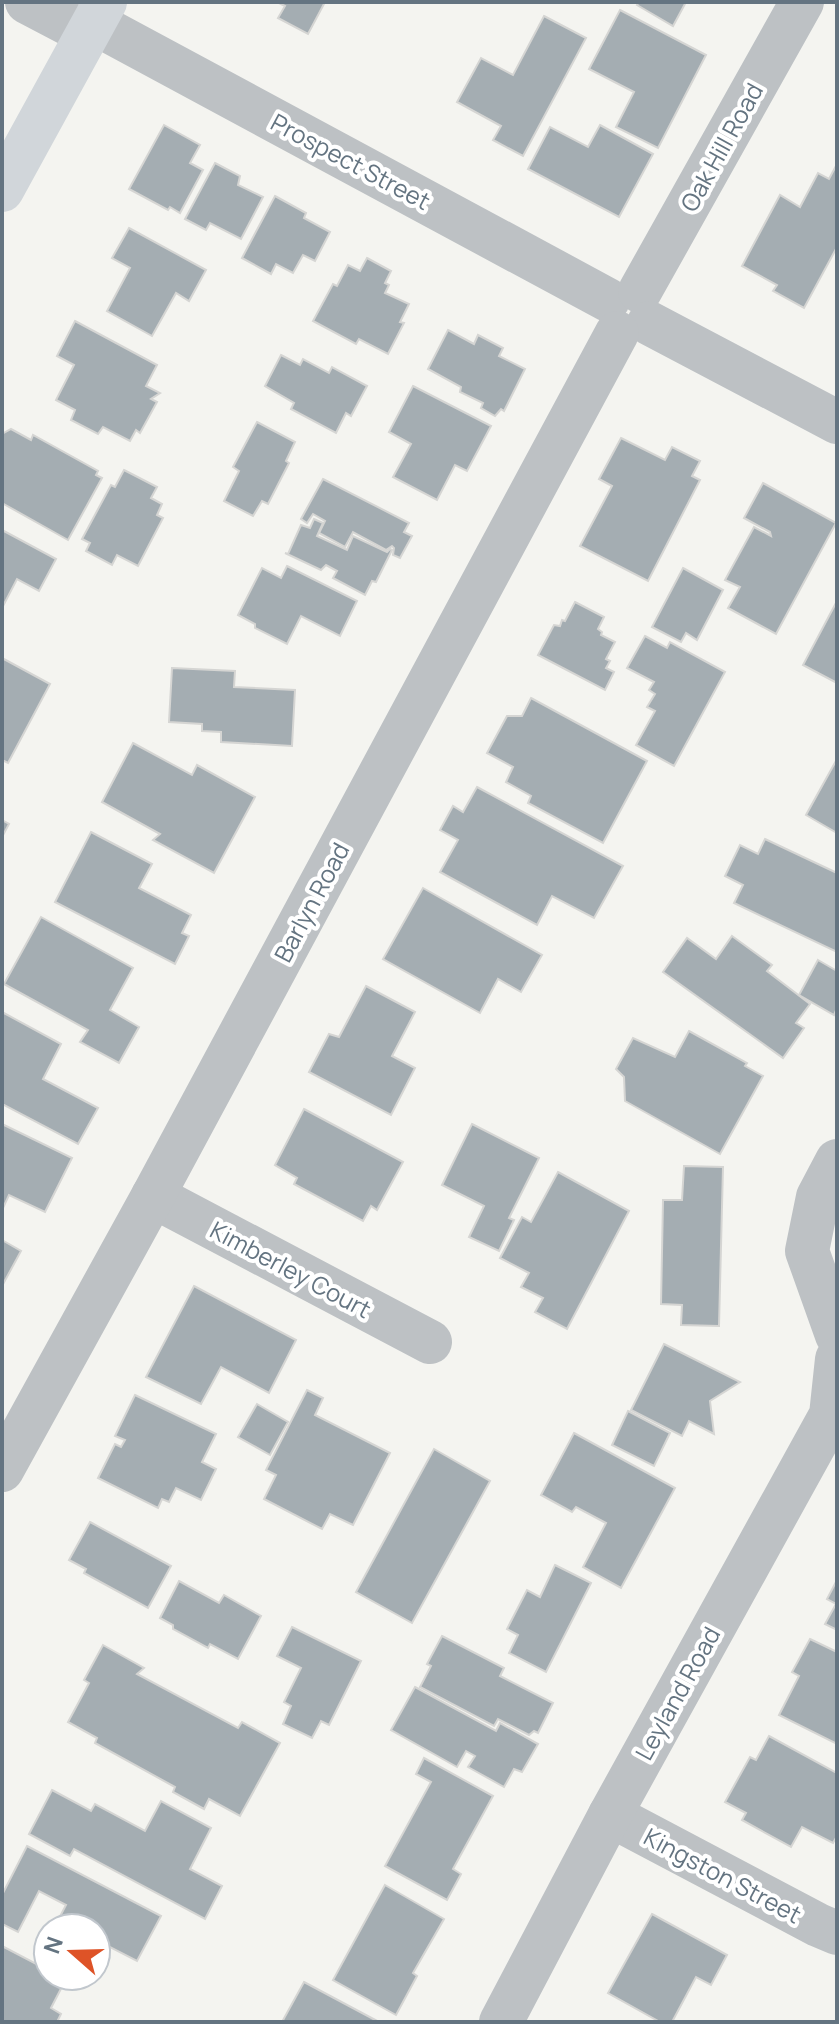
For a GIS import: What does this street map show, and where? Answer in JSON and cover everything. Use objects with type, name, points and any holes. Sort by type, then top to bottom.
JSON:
[{"type":"main road","points":[[2,190],[95,20]]},
{"type":"street","name":"Prospect Street","points":[[27,2],[95,20],[837,422]]},
{"type":"street","name":"Oak Hill Road","points":[[629,312],[802,2]]},
{"type":"street","name":"Barlyn Road","points":[[2,1470],[629,312]]},
{"type":"street","points":[[837,1161],[818,1197],[807,1251],[837,1335]]},
{"type":"street","name":"Kimberley Court","points":[[153,1196],[430,1342]]},
{"type":"street","name":"Leyland Road","points":[[501,2022],[610,1815],[831,1415],[837,1359]]},
{"type":"street","name":"Kingston Street","points":[[610,1815],[837,1933]]},
{"type":"building","points":[[277,2],[325,2],[308,34],[278,18],[285,6]]},
{"type":"building","points":[[639,2],[686,2],[673,26],[637,5]]},
{"type":"building","points":[[620,10],[706,55],[658,148],[616,127],[634,92],[589,69]]},
{"type":"building","points":[[544,16],[586,38],[523,156],[493,140],[501,126],[457,102],[481,58],[513,75]]},
{"type":"building","points":[[164,125],[200,145],[190,163],[203,170],[180,213],[129,189]]},
{"type":"building","points":[[600,125],[653,154],[619,217],[528,169],[550,127],[588,147]]},
{"type":"building","points":[[215,163],[240,176],[238,185],[263,197],[241,239],[210,223],[206,230],[185,219]]},
{"type":"building","points":[[837,164],[837,247],[804,308],[773,291],[777,285],[742,266],[780,195],[800,207],[818,173],[829,179]]},
{"type":"building","points":[[275,196],[306,213],[304,218],[330,232],[315,261],[303,255],[293,273],[276,264],[271,274],[242,258]]},
{"type":"building","points":[[129,228],[206,270],[189,301],[176,293],[152,336],[107,311],[130,268],[112,258]]},
{"type":"building","points":[[367,258],[391,271],[385,283],[389,285],[385,293],[409,304],[400,322],[404,323],[388,354],[359,339],[356,344],[313,321],[333,284],[337,286],[348,265],[360,271]]},
{"type":"building","points":[[75,321],[157,365],[146,386],[160,393],[151,399],[157,402],[140,433],[136,430],[130,441],[103,427],[98,434],[71,420],[75,410],[56,400],[74,365],[57,356]]},
{"type":"building","points":[[448,330],[474,344],[478,335],[503,348],[499,356],[525,369],[504,411],[501,409],[495,416],[481,408],[483,403],[460,392],[461,387],[428,369]]},
{"type":"building","points":[[281,355],[300,365],[303,359],[329,373],[332,367],[367,386],[351,416],[346,413],[336,433],[291,409],[294,403],[265,386]]},
{"type":"building","points":[[413,386],[491,426],[467,471],[455,465],[437,500],[393,477],[411,444],[389,432]]},
{"type":"building","points":[[257,422],[295,442],[286,461],[289,463],[268,504],[262,501],[253,516],[224,501],[239,471],[233,467]]},
{"type":"building","points":[[11,429],[31,440],[33,435],[98,471],[96,475],[102,478],[68,540],[2,503],[2,434]]},
{"type":"building","points":[[621,438],[665,460],[672,447],[700,461],[692,476],[700,480],[648,581],[580,546],[612,486],[599,479]]},
{"type":"building","points":[[124,470],[157,487],[151,498],[162,504],[157,515],[163,518],[138,566],[117,555],[112,565],[86,551],[90,543],[82,539],[111,485],[115,487]]},
{"type":"building","points":[[323,479],[409,523],[404,532],[412,536],[400,558],[393,555],[392,546],[386,550],[353,532],[345,547],[319,533],[325,521],[313,514],[307,523],[301,519]]},
{"type":"building","points":[[763,483],[836,523],[776,634],[728,608],[740,587],[725,580],[754,527],[771,536],[770,532],[744,518]]},
{"type":"building","points":[[314,519],[323,523],[317,536],[347,550],[353,536],[387,552],[392,550],[376,582],[372,581],[365,595],[333,578],[337,571],[326,565],[321,570],[285,553],[288,554],[301,525],[310,528]]},
{"type":"building","points":[[2,530],[56,559],[39,591],[17,579],[2,608]]},
{"type":"building","points":[[287,566],[357,601],[340,636],[301,616],[287,644],[255,628],[255,624],[238,615],[262,568],[281,578]]},
{"type":"building","points":[[683,568],[723,590],[697,640],[686,633],[681,642],[652,627]]},
{"type":"building","points":[[837,601],[837,683],[803,665]]},
{"type":"building","points":[[575,602],[604,617],[598,629],[601,635],[615,642],[606,659],[610,661],[606,668],[614,672],[605,690],[538,655],[554,625],[560,626],[562,620],[565,621]]},
{"type":"building","points":[[645,636],[667,648],[670,642],[725,672],[674,766],[636,745],[655,711],[647,707],[655,694],[649,690],[654,682],[627,668]]},
{"type":"building","points":[[2,658],[50,684],[8,763],[2,760]]},
{"type":"building","points":[[172,668],[235,671],[234,687],[295,690],[292,746],[221,742],[221,732],[202,731],[202,724],[169,722]]},
{"type":"building","points":[[531,698],[647,761],[603,843],[528,803],[531,796],[506,782],[513,767],[487,753],[507,716],[522,716]]},
{"type":"building","points":[[133,743],[192,775],[197,765],[255,797],[214,873],[153,840],[160,834],[102,802]]},
{"type":"building","points":[[837,759],[837,833],[806,815]]},
{"type":"building","points":[[477,787],[623,866],[594,918],[552,896],[537,925],[440,872],[458,840],[440,830],[453,806],[463,812]]},
{"type":"building","points":[[2,820],[9,824],[2,837]]},
{"type":"building","points":[[91,832],[152,864],[139,888],[191,915],[182,933],[189,936],[175,964],[55,902]]},
{"type":"building","points":[[765,839],[837,873],[837,952],[734,903],[743,885],[725,876],[740,845],[758,854]]},
{"type":"building","points":[[423,888],[542,955],[521,992],[498,979],[480,1013],[383,959]]},
{"type":"building","points":[[41,917],[133,968],[110,1010],[139,1027],[119,1063],[80,1042],[88,1030],[4,984]]},
{"type":"building","points":[[732,936],[772,965],[767,971],[810,1004],[796,1023],[804,1028],[783,1058],[663,972],[687,938],[716,959]]},
{"type":"building","points":[[818,960],[837,971],[837,1008],[834,1015],[799,995]]},
{"type":"building","points":[[366,986],[415,1012],[392,1056],[415,1068],[391,1115],[309,1072],[329,1034],[339,1037]]},
{"type":"building","points":[[2,1012],[61,1044],[43,1079],[98,1108],[78,1144],[2,1104]]},
{"type":"building","points":[[689,1031],[747,1063],[745,1066],[763,1076],[720,1154],[625,1101],[624,1077],[616,1069],[633,1038],[675,1057]]},
{"type":"building","points":[[304,1109],[403,1162],[377,1210],[371,1206],[363,1221],[294,1184],[297,1178],[275,1165]]},
{"type":"building","points":[[2,1124],[72,1158],[45,1212],[9,1195],[2,1210]]},
{"type":"building","points":[[472,1124],[539,1158],[509,1218],[514,1220],[499,1251],[469,1237],[484,1206],[442,1185]]},
{"type":"building","points":[[684,1166],[723,1167],[719,1326],[681,1325],[682,1305],[661,1304],[663,1200],[682,1200]]},
{"type":"building","points":[[558,1172],[629,1211],[567,1329],[535,1312],[543,1298],[521,1287],[529,1273],[500,1258],[522,1217],[531,1222]]},
{"type":"building","points":[[2,1240],[21,1251],[2,1286]]},
{"type":"building","points":[[194,1286],[296,1340],[269,1393],[221,1367],[201,1404],[146,1377]]},
{"type":"building","points":[[664,1344],[740,1382],[710,1401],[714,1434],[689,1421],[682,1436],[631,1410]]},
{"type":"building","points":[[307,1390],[323,1398],[315,1415],[390,1453],[353,1525],[330,1514],[322,1529],[264,1499],[276,1475],[266,1470]]},
{"type":"building","points":[[135,1395],[216,1434],[202,1462],[216,1469],[201,1500],[176,1488],[169,1502],[162,1499],[158,1508],[98,1478],[115,1444],[121,1447],[125,1440],[115,1436]]},
{"type":"building","points":[[257,1404],[288,1422],[270,1455],[238,1437]]},
{"type":"building","points":[[628,1411],[670,1433],[654,1466],[612,1445]]},
{"type":"building","points":[[574,1433],[675,1488],[621,1588],[583,1567],[606,1523],[576,1507],[572,1512],[541,1495]]},
{"type":"building","points":[[434,1449],[490,1481],[412,1623],[356,1592]]},
{"type":"building","points":[[90,1522],[171,1566],[148,1608],[84,1573],[86,1569],[69,1560]]},
{"type":"building","points":[[555,1565],[591,1583],[546,1672],[509,1653],[518,1635],[507,1629],[527,1590],[540,1597]]},
{"type":"building","points":[[837,1580],[837,1630],[825,1624],[836,1604],[827,1599]]},
{"type":"building","points":[[179,1581],[219,1603],[224,1595],[261,1616],[238,1659],[210,1644],[208,1648],[173,1629],[173,1625],[160,1618]]},
{"type":"building","points":[[292,1627],[361,1661],[329,1725],[321,1721],[312,1738],[283,1724],[291,1706],[284,1702],[301,1668],[277,1656]]},
{"type":"building","points":[[442,1636],[504,1668],[500,1676],[553,1703],[538,1733],[534,1731],[529,1735],[498,1719],[494,1726],[420,1687],[431,1666],[427,1664]]},
{"type":"building","points":[[810,1639],[837,1652],[837,1744],[779,1715],[799,1676],[792,1672]]},
{"type":"building","points":[[103,1645],[144,1668],[137,1674],[238,1728],[242,1722],[280,1743],[240,1816],[209,1799],[204,1809],[173,1792],[175,1787],[95,1743],[97,1738],[68,1722],[89,1683],[84,1680]]},
{"type":"building","points":[[415,1687],[496,1731],[500,1723],[538,1744],[522,1772],[514,1769],[504,1787],[468,1767],[475,1756],[466,1751],[457,1767],[391,1730]]},
{"type":"building","points":[[769,1736],[837,1773],[837,1836],[833,1843],[802,1827],[791,1847],[742,1820],[746,1813],[725,1802],[750,1757],[756,1760]]},
{"type":"building","points":[[424,1758],[493,1796],[453,1869],[461,1874],[447,1900],[385,1866],[431,1782],[416,1774]]},
{"type":"building","points":[[52,1790],[91,1811],[95,1804],[145,1831],[161,1801],[211,1828],[190,1869],[222,1886],[205,1919],[74,1849],[70,1856],[29,1834]]},
{"type":"building","points":[[27,1846],[161,1916],[137,1961],[112,1948],[112,1912],[62,1912],[66,1905],[39,1891],[18,1932],[2,1924],[2,1895]]},
{"type":"building","points":[[385,1885],[444,1919],[413,1973],[417,1976],[396,2015],[333,1980]]},
{"type":"building","points":[[652,1914],[727,1955],[711,1985],[696,1977],[672,2022],[660,2022],[608,1993]]},
{"type":"building","points":[[2,1946],[32,1962],[32,1992],[59,1992],[51,2008],[61,2014],[57,2022],[2,2022]]},
{"type":"building","points":[[304,1982],[379,2022],[282,2022]]}]
